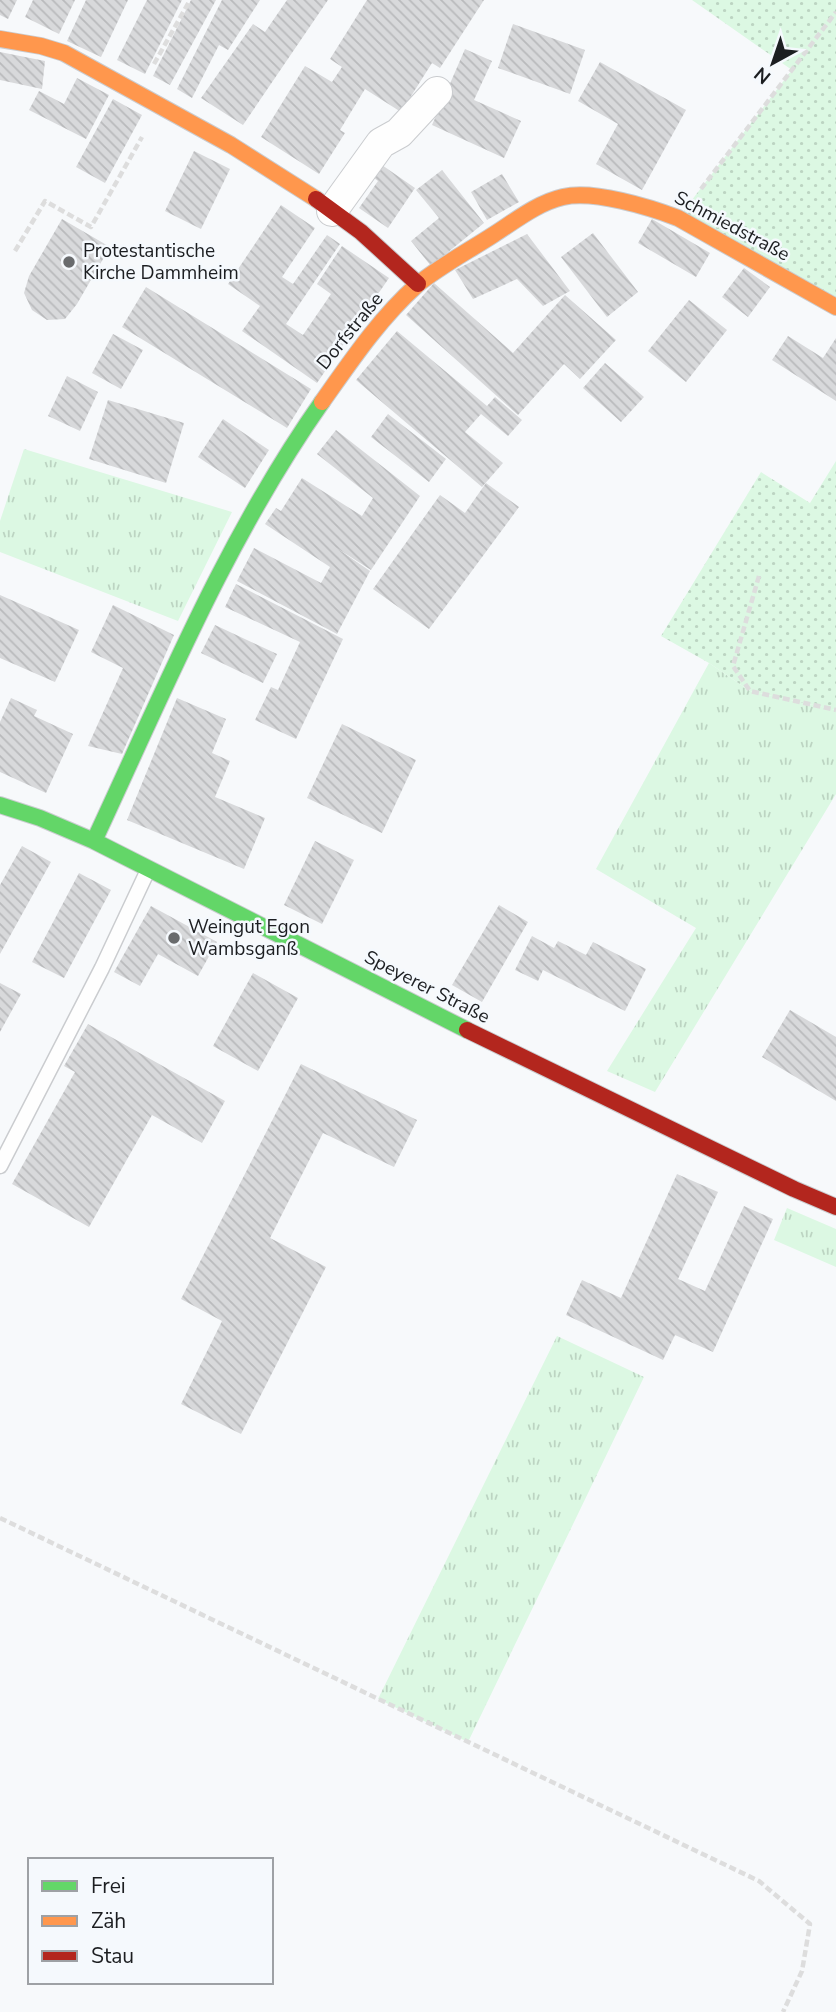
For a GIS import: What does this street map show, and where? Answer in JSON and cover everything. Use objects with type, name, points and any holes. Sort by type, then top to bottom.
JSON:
[{"type":"street","points":[[0,39],[41,46],[64,54],[225,140],[332,211],[397,262],[418,284]]},
{"type":"street","points":[[332,211],[381,143],[399,133],[437,92]]},
{"type":"street","name":"Schmiedstraße","points":[[418,284],[526,213],[547,202],[580,196],[623,201],[678,218],[836,307]]},
{"type":"street","name":"Dorfstraße","points":[[94,841],[201,608],[270,482],[291,446],[362,345],[418,284]]},
{"type":"street","name":"Speyerer Straße","points":[[0,805],[40,818],[94,841],[595,1094],[836,1207]]},
{"type":"lane","points":[[0,1166],[102,968],[148,870]]},
{"type":"path","points":[[138,93],[190,0]]},
{"type":"path","points":[[678,218],[836,12]]},
{"type":"path","points":[[15,251],[45,201],[91,227],[144,133]]},
{"type":"path","points":[[759,576],[733,666],[750,691],[836,710]]},
{"type":"path","points":[[0,1518],[759,1881],[810,1924],[802,1970],[783,2012]]},
{"type":"green space","points":[[692,0],[836,0],[836,307],[678,218],[792,70]]},
{"type":"green space","points":[[24,449],[232,512],[178,621],[0,552],[0,521]]},
{"type":"green space","points":[[836,461],[836,710],[750,691],[709,663],[661,636],[761,472],[810,503]]},
{"type":"green space","points":[[709,663],[750,691],[836,710],[836,794],[655,1092],[607,1071],[696,928],[596,869]]},
{"type":"green space","points":[[787,1208],[836,1229],[836,1267],[774,1240]]},
{"type":"green space","points":[[557,1336],[644,1377],[468,1742],[378,1699]]},
{"type":"building","points":[[0,0],[17,0],[8,19],[0,15]]},
{"type":"building","points":[[33,0],[75,0],[59,34],[25,17]]},
{"type":"building","points":[[86,0],[128,0],[101,57],[67,41]]},
{"type":"building","points":[[147,0],[182,0],[145,74],[117,60]]},
{"type":"building","points":[[191,0],[216,0],[170,85],[153,76]]},
{"type":"building","points":[[222,0],[260,0],[228,50],[219,45],[192,98],[177,89]]},
{"type":"building","points":[[287,0],[328,0],[243,125],[201,98],[253,24],[265,32]]},
{"type":"building","points":[[367,0],[484,0],[440,68],[432,63],[401,112],[365,89],[340,130],[345,133],[319,174],[261,137],[305,66],[332,82],[342,67],[330,59]]},
{"type":"building","points":[[513,24],[585,50],[570,94],[498,68]]},
{"type":"building","points":[[465,49],[492,61],[474,100],[521,121],[504,158],[432,125]]},
{"type":"building","points":[[0,52],[45,61],[42,89],[0,80]]},
{"type":"building","points":[[600,62],[686,110],[642,190],[596,164],[618,124],[578,101]]},
{"type":"building","points":[[77,78],[109,95],[86,139],[29,110],[39,91],[64,104]]},
{"type":"building","points":[[113,99],[142,115],[105,183],[76,167]]},
{"type":"building","points":[[194,151],[230,169],[201,229],[165,211]]},
{"type":"building","points":[[379,163],[415,188],[388,228],[359,208],[378,181],[370,175]]},
{"type":"building","points":[[442,170],[484,223],[431,266],[411,241],[439,218],[416,190]]},
{"type":"building","points":[[502,174],[519,202],[487,220],[471,192]]},
{"type":"building","points":[[281,205],[315,228],[282,277],[293,284],[327,235],[340,244],[286,324],[303,335],[331,294],[317,284],[342,246],[389,278],[317,383],[242,331],[260,306],[228,284]]},
{"type":"building","name":"Protestantische Kirche Dammheim","points":[[62,219],[110,247],[77,304],[65,319],[47,320],[32,310],[24,293],[29,276]]},
{"type":"building","points":[[652,219],[710,253],[696,277],[638,243]]},
{"type":"building","points":[[593,233],[638,292],[607,317],[561,257]]},
{"type":"building","points":[[527,234],[570,291],[543,306],[517,279],[473,299],[455,270]]},
{"type":"building","points":[[744,268],[770,287],[748,317],[722,297]]},
{"type":"building","points":[[434,283],[513,353],[565,295],[616,340],[580,379],[564,364],[518,415],[406,315]]},
{"type":"building","points":[[146,287],[311,389],[287,428],[122,327]]},
{"type":"building","points":[[689,300],[727,330],[686,382],[648,351]]},
{"type":"building","points":[[397,331],[487,406],[495,397],[522,420],[508,436],[481,414],[465,432],[503,463],[482,487],[356,380]]},
{"type":"building","points":[[113,334],[143,350],[121,389],[92,373]]},
{"type":"building","points":[[788,336],[823,358],[836,338],[836,401],[772,360]]},
{"type":"building","points":[[605,363],[644,397],[621,422],[583,388]]},
{"type":"building","points":[[67,376],[98,392],[80,431],[48,416]]},
{"type":"building","points":[[108,400],[184,423],[166,483],[89,459]]},
{"type":"building","points":[[388,414],[446,459],[429,482],[371,437]]},
{"type":"building","points":[[223,419],[269,450],[245,488],[198,457]]},
{"type":"building","points":[[336,430],[420,496],[371,570],[335,547],[370,571],[337,634],[237,581],[254,548],[321,583],[330,567],[265,524],[276,508],[281,511],[302,478],[362,516],[373,498],[317,454]]},
{"type":"building","points":[[486,483],[519,507],[429,629],[373,589],[440,495],[465,513]]},
{"type":"building","points":[[236,584],[343,639],[296,739],[255,720],[271,687],[278,690],[300,642],[225,607]]},
{"type":"building","points":[[0,595],[79,630],[55,682],[0,658]]},
{"type":"building","points":[[113,605],[174,635],[122,754],[88,746],[123,668],[91,652]]},
{"type":"building","points":[[215,625],[277,654],[263,683],[201,653]]},
{"type":"building","points":[[11,698],[37,710],[34,716],[73,734],[46,793],[0,772],[0,722]]},
{"type":"building","points":[[177,698],[226,719],[212,753],[230,761],[215,797],[265,818],[244,869],[127,820]]},
{"type":"building","points":[[342,724],[416,760],[382,833],[307,798]]},
{"type":"building","points":[[315,841],[354,860],[322,924],[284,905]]},
{"type":"building","points":[[22,846],[51,862],[0,954],[0,885]]},
{"type":"building","points":[[79,873],[111,890],[64,978],[32,962]]},
{"type":"building","points":[[499,905],[528,922],[482,1002],[452,985]]},
{"type":"building","points":[[151,906],[217,942],[198,976],[158,954],[140,986],[114,972]]},
{"type":"building","points":[[532,936],[554,948],[558,941],[586,955],[593,942],[646,969],[625,1011],[543,970],[538,981],[515,970]]},
{"type":"building","points":[[253,973],[298,998],[258,1071],[213,1046]]},
{"type":"building","points":[[0,983],[21,994],[0,1032]]},
{"type":"building","points":[[790,1010],[836,1037],[836,1101],[762,1057]]},
{"type":"building","points":[[88,1024],[225,1101],[202,1143],[152,1115],[89,1227],[12,1184],[75,1072],[64,1066]]},
{"type":"building","points":[[301,1064],[417,1120],[394,1167],[323,1133],[270,1238],[326,1267],[241,1434],[181,1404],[222,1321],[181,1299]]},
{"type":"building","points":[[677,1174],[718,1192],[678,1279],[705,1291],[744,1206],[773,1219],[713,1352],[675,1335],[663,1360],[566,1315],[582,1280],[621,1298]]},
{"type":"traffic: fast","points":[[94,841],[227,561],[256,506],[322,402]]},
{"type":"traffic: fast","points":[[0,805],[40,818],[94,841],[467,1030]]},
{"type":"traffic: slow","points":[[0,39],[64,53],[231,145],[316,199]]},
{"type":"traffic: slow","points":[[322,402],[378,326],[417,285],[526,213],[563,197],[576,195],[605,198],[678,218],[836,307]]},
{"type":"traffic: jam","points":[[316,199],[361,232],[418,284]]},
{"type":"traffic: jam","points":[[467,1030],[836,1207]]},
{"type":"place","name":"Protestantische Kirche Dammheim","points":[[69,262]]},
{"type":"place","name":"Weingut Egon Wambsganß","points":[[174,938]]}]
